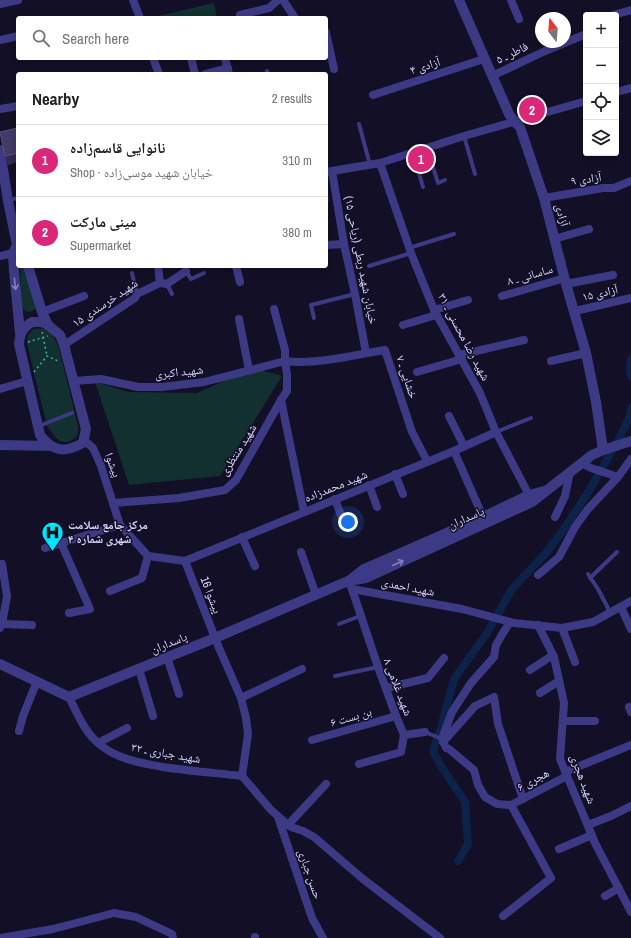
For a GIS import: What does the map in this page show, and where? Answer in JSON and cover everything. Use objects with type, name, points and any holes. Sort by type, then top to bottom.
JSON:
[{"type":"street","points":[[0,4],[18,0]]},
{"type":"street","points":[[133,0],[139,16]]},
{"type":"street","points":[[240,15],[269,8],[278,0]]},
{"type":"street","points":[[283,0],[294,16]]},
{"type":"street","name":"آزادی","points":[[459,0],[484,60],[509,114],[520,127],[544,198],[586,353],[606,450]]},
{"type":"street","points":[[511,0],[519,19]]},
{"type":"street","points":[[619,14],[631,10]]},
{"type":"street","name":"فاطر ـ ۵","points":[[492,76],[583,35]]},
{"type":"street","points":[[0,40],[16,36]]},
{"type":"street","points":[[328,41],[334,69]]},
{"type":"street","points":[[154,60],[158,72]]},
{"type":"street","points":[[192,60],[194,72]]},
{"type":"street","points":[[225,60],[228,71]]},
{"type":"street","name":"آزادی ۴","points":[[373,95],[484,60]]},
{"type":"street","points":[[619,91],[631,88]]},
{"type":"street","points":[[328,170],[380,163],[427,147],[583,102]]},
{"type":"street","points":[[0,109],[16,106]]},
{"type":"street","points":[[0,150],[16,249],[14,271],[20,333],[19,344],[40,435],[51,446]]},
{"type":"street","name":"شهید رضا محسنی ـ ۳۱","points":[[380,163],[410,250],[435,313],[480,393],[496,432],[529,495]]},
{"type":"street","name":"خیابان شهید ربطی (ریاحی ۱۵)","points":[[328,170],[355,294],[366,353]]},
{"type":"street","name":"آزادی ۹","points":[[544,198],[603,188],[614,188],[631,181]]},
{"type":"street","points":[[554,239],[590,229]]},
{"type":"street","points":[[328,245],[344,244]]},
{"type":"street","points":[[0,256],[16,249]]},
{"type":"street","points":[[29,268],[42,312],[43,323]]},
{"type":"street","points":[[159,268],[163,283]]},
{"type":"street","points":[[236,268],[240,282]]},
{"type":"street","name":"شهید خرسندی ۱۵","points":[[64,345],[135,298],[137,294],[186,271]]},
{"type":"street","name":"ساسانی ـ ۸","points":[[502,296],[566,281],[613,275]]},
{"type":"street","points":[[42,312],[84,296]]},
{"type":"street","name":"آزادی ۱۵","points":[[575,311],[631,298]]},
{"type":"street","points":[[403,325],[468,300]]},
{"type":"street","name":"شهید منتظری","points":[[113,503],[179,498],[225,490],[236,480],[287,391],[285,350],[274,309]]},
{"type":"street","points":[[239,319],[249,370]]},
{"type":"street","points":[[0,445],[51,446],[63,450],[83,443],[86,429],[74,381],[60,335],[43,323],[32,322],[20,333]]},
{"type":"street","points":[[417,372],[460,357],[524,340]]},
{"type":"street","name":"خشایی ـ ۷","points":[[285,362],[296,363],[336,359],[385,350],[412,432],[427,461]]},
{"type":"street","points":[[551,361],[586,353]]},
{"type":"street","name":"شهید اکبری","points":[[74,381],[101,379],[138,387],[162,387],[204,382],[285,362]]},
{"type":"street","points":[[0,389],[27,381]]},
{"type":"street","points":[[281,400],[304,512]]},
{"type":"street","points":[[449,416],[464,446]]},
{"type":"street","name":"شهید محمدزاده","points":[[185,561],[454,451],[496,432]]},
{"type":"street","name":"پیشوا","points":[[84,440],[93,448],[101,466],[120,525]]},
{"type":"street","name":"پاسداران","points":[[69,697],[316,595],[350,585],[525,506],[592,455],[631,441]]},
{"type":"street","points":[[454,451],[483,516]]},
{"type":"street","points":[[538,576],[558,557],[579,521],[588,509],[618,477],[631,458]]},
{"type":"street","points":[[581,463],[618,477]]},
{"type":"street","points":[[555,517],[565,496],[570,472]]},
{"type":"street","points":[[395,474],[403,494]]},
{"type":"street","points":[[369,485],[377,507]]},
{"type":"street","name":"پاسداران","points":[[350,585],[364,569],[529,495],[546,490]]},
{"type":"street","points":[[335,499],[343,520]]},
{"type":"street","points":[[45,548],[120,525],[148,556],[185,561]]},
{"type":"street","points":[[242,537],[255,566]]},
{"type":"street","points":[[61,543],[90,608],[69,614]]},
{"type":"street","points":[[301,552],[316,595]]},
{"type":"street","points":[[110,591],[142,578],[148,556]]},
{"type":"street","name":"پیشوا 16","points":[[185,561],[215,638],[242,698],[248,734],[242,776]]},
{"type":"street","points":[[2,564],[7,596],[1,626],[32,626]]},
{"type":"street","name":"شهید احمدی","points":[[350,585],[508,621],[562,628],[593,622],[631,602]]},
{"type":"street","name":"۸ شهید غلامی","points":[[350,585],[378,667],[404,735],[401,752],[358,764]]},
{"type":"street","points":[[621,607],[631,629]]},
{"type":"street","points":[[503,916],[551,878],[511,805],[497,804],[485,797],[478,785],[474,770],[446,748],[443,741],[452,712],[471,683],[494,657],[496,645],[508,621]]},
{"type":"street","name":"شهید هجری","points":[[538,625],[554,655],[564,703],[560,759],[592,835],[630,910]]},
{"type":"street","points":[[562,628],[575,662]]},
{"type":"street","points":[[530,670],[554,655]]},
{"type":"street","points":[[167,657],[179,694]]},
{"type":"street","points":[[386,688],[428,678],[444,658]]},
{"type":"street","points":[[0,664],[69,697]]},
{"type":"street","points":[[139,669],[153,716]]},
{"type":"street","points":[[242,698],[302,669]]},
{"type":"street","points":[[19,731],[36,681]]},
{"type":"street","points":[[540,693],[560,681]]},
{"type":"street","name":"شهید جباری ـ ۳۲","points":[[69,697],[89,734],[98,743],[112,753],[138,763],[181,770],[242,776]]},
{"type":"street","points":[[443,741],[475,706],[494,697],[498,724],[523,799]]},
{"type":"street","name":"بن بست ۶","points":[[312,740],[396,716]]},
{"type":"street","points":[[563,720],[595,721]]},
{"type":"street","points":[[98,743],[127,728]]},
{"type":"street","points":[[404,735],[425,732]]},
{"type":"street","name":"هجری ۶","points":[[511,805],[566,774],[631,745]]},
{"type":"street","points":[[242,776],[271,810],[291,827],[314,837],[362,879],[440,938]]},
{"type":"street","points":[[288,824],[326,784]]},
{"type":"street","points":[[588,825],[631,806]]},
{"type":"street","name":"حسن جباری","points":[[278,816],[312,918],[322,938]]},
{"type":"street","points":[[559,849],[592,835]]},
{"type":"street","points":[[605,896],[619,888]]},
{"type":"street","points":[[0,938],[53,930],[114,913],[136,917],[172,934],[173,938]]},
{"type":"lane","points":[[359,124],[370,165]]},
{"type":"lane","points":[[464,136],[475,174]]},
{"type":"lane","points":[[427,147],[438,182],[445,180]]},
{"type":"lane","points":[[413,152],[424,187]]},
{"type":"lane","points":[[8,200],[16,198]]},
{"type":"lane","points":[[369,266],[454,234]]},
{"type":"lane","points":[[186,271],[191,279],[204,273]]},
{"type":"lane","points":[[132,272],[137,294]]},
{"type":"lane","points":[[163,283],[172,294]]},
{"type":"lane","points":[[314,318],[311,305],[355,294]]},
{"type":"lane","points":[[38,426],[72,412]]},
{"type":"lane","points":[[496,432],[531,418]]},
{"type":"lane","points":[[610,613],[598,589],[589,576],[617,552]]},
{"type":"lane","points":[[339,624],[360,616]]},
{"type":"lane","points":[[335,676],[378,667]]},
{"type":"lane","points":[[425,732],[443,741]]},
{"type":"path","points":[[43,323],[43,337],[47,356]]},
{"type":"path","points":[[19,344],[58,334]]},
{"type":"path","points":[[47,356],[70,367]]},
{"type":"path","points":[[27,381],[47,356]]},
{"type":"green space","points":[[214,3],[217,16],[158,16]]},
{"type":"green space","points":[[20,268],[24,268],[37,307],[33,311],[27,312],[22,308]]},
{"type":"green space","points":[[34,329],[43,329],[50,332],[59,348],[78,426],[76,437],[69,442],[58,440],[47,426],[27,344],[28,335]]},
{"type":"green space","points":[[253,368],[282,376],[220,476],[129,485],[95,382],[129,392],[197,393]]},
{"type":"building","points":[[16,128],[16,153],[5,156],[0,132]]},
{"type":"waterway","points":[[631,359],[631,376]]},
{"type":"waterway","points":[[458,861],[468,844],[465,802],[433,751],[441,728],[454,679],[487,633],[512,589],[546,553],[589,491],[621,435],[630,416],[631,408]]},
{"type":"place","name":"مینی مارکت","points":[[532,110]]},
{"type":"place","name":"نانوایی قاسم‌زاده","points":[[421,159]]},
{"type":"place","name":"مرکز جامع سلامت شهری شماره ۴","points":[[53,552]]}]
